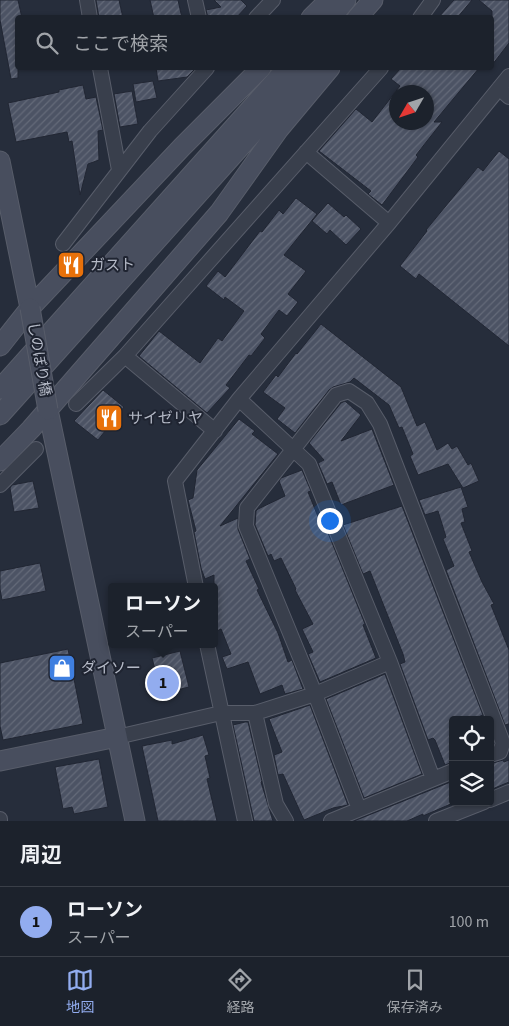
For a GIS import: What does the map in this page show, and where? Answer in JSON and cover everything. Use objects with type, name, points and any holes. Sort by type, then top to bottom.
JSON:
[{"type":"street","points":[[87,0],[90,15]]},
{"type":"street","points":[[195,0],[198,15]]},
{"type":"street","points":[[259,15],[273,0]]},
{"type":"street","points":[[314,15],[329,0]]},
{"type":"street","points":[[334,15],[346,0]]},
{"type":"street","points":[[360,15],[373,0]]},
{"type":"street","points":[[374,15],[386,0]]},
{"type":"street","points":[[422,15],[433,0]]},
{"type":"street","points":[[100,70],[119,170]]},
{"type":"street","points":[[63,244],[150,132],[205,70]]},
{"type":"street","points":[[0,346],[30,308],[182,147],[259,70]]},
{"type":"street","points":[[0,389],[285,70]]},
{"type":"street","points":[[0,415],[309,70]]},
{"type":"street","points":[[0,461],[48,410],[219,213],[279,129],[328,70]]},
{"type":"street","points":[[76,404],[125,356],[379,70]]},
{"type":"street","points":[[195,583],[175,481],[216,431],[239,399],[504,92],[509,76]]},
{"type":"street","points":[[306,152],[389,223]]},
{"type":"street","name":"しのぼり橋","points":[[0,161],[30,308],[48,410],[135,821]]},
{"type":"street","points":[[125,356],[216,431]]},
{"type":"street","points":[[359,809],[315,694],[246,526],[247,508],[336,395],[349,391],[367,403],[380,424],[493,716]]},
{"type":"street","points":[[239,399],[309,464],[319,484],[390,662],[433,779]]},
{"type":"street","points":[[0,485],[36,449]]},
{"type":"street","points":[[208,648],[245,821]]},
{"type":"street","points":[[0,761],[221,713],[255,713],[315,694],[390,662]]},
{"type":"street","points":[[255,713],[276,804],[286,821]]},
{"type":"street","points":[[494,720],[503,743],[500,752],[494,754]]},
{"type":"street","points":[[331,821],[449,773]]},
{"type":"street","points":[[494,798],[509,792]]},
{"type":"street","points":[[436,821],[474,806]]},
{"type":"building","points":[[0,0],[18,0],[21,15],[15,15],[15,70],[18,70],[18,78],[11,79],[0,20]]},
{"type":"building","points":[[96,0],[119,0],[122,15],[98,15]]},
{"type":"building","points":[[150,0],[178,0],[181,15],[153,15]]},
{"type":"building","points":[[214,0],[241,0],[247,6],[239,15],[207,15],[206,10],[221,7]]},
{"type":"building","points":[[454,0],[472,0],[460,15],[441,15]]},
{"type":"building","points":[[479,0],[509,0],[509,43],[494,62],[494,15],[492,15],[492,11]]},
{"type":"building","points":[[156,70],[194,70],[187,77],[158,81]]},
{"type":"building","points":[[399,70],[477,70],[434,122],[434,85],[399,85],[391,79]]},
{"type":"building","points":[[153,81],[157,98],[136,102],[133,84]]},
{"type":"building","points":[[83,85],[86,99],[96,97],[103,130],[98,131],[99,160],[88,164],[80,195],[72,141],[69,142],[67,132],[16,142],[8,103]]},
{"type":"building","points":[[132,91],[138,124],[120,127],[114,94]]},
{"type":"building","points":[[389,100],[389,130],[434,130],[434,122],[442,122],[416,155],[418,157],[382,205],[368,194],[371,191],[319,151],[356,109],[372,122]]},
{"type":"building","points":[[499,151],[509,159],[509,346],[419,274],[416,279],[400,266],[426,230],[478,167],[483,171]]},
{"type":"building","points":[[296,198],[317,214],[284,255],[306,271],[288,294],[298,302],[287,316],[279,310],[261,334],[265,338],[226,385],[230,388],[207,413],[139,356],[159,331],[200,363],[218,338],[222,341],[244,311],[225,297],[224,300],[206,286],[218,271],[225,277],[260,231],[262,232],[279,210],[283,214]]},
{"type":"building","points":[[328,203],[344,217],[346,215],[361,229],[346,245],[330,230],[327,234],[312,221]]},
{"type":"building","points":[[321,324],[401,387],[417,426],[425,422],[437,450],[448,443],[452,449],[457,446],[468,465],[471,463],[479,481],[463,488],[448,464],[418,475],[410,456],[413,454],[402,427],[399,428],[389,405],[354,378],[350,382],[329,390],[295,433],[277,419],[285,408],[263,392],[276,375],[278,377]]},
{"type":"building","points":[[103,390],[124,407],[98,440],[74,421]]},
{"type":"building","points":[[345,401],[361,415],[341,441],[372,429],[394,485],[341,505],[332,482],[327,484],[318,463],[324,460],[309,443],[341,403]]},
{"type":"building","points":[[239,419],[255,431],[252,434],[278,454],[220,526],[238,518],[238,529],[250,559],[246,561],[259,589],[257,590],[278,633],[288,662],[292,660],[303,689],[285,694],[282,685],[260,694],[248,662],[227,669],[222,657],[231,654],[221,629],[218,630],[218,583],[214,583],[214,575],[205,579],[201,568],[194,532],[196,531],[188,500],[193,498],[197,470]]},
{"type":"building","points":[[302,470],[311,491],[308,492],[319,519],[322,518],[365,624],[363,625],[376,658],[320,682],[308,654],[313,652],[302,629],[313,624],[281,558],[274,561],[271,554],[268,556],[255,525],[256,511],[258,509],[285,496],[279,481],[281,478]]},
{"type":"building","points":[[33,481],[39,508],[14,512],[10,488],[12,485]]},
{"type":"building","points":[[461,487],[468,507],[462,509],[465,522],[461,523],[472,551],[469,552],[494,604],[491,605],[509,650],[509,724],[505,725],[446,570],[454,566],[443,539],[446,537],[438,511],[425,515],[419,500]]},
{"type":"building","points":[[402,506],[483,715],[449,716],[449,764],[445,765],[435,740],[433,738],[428,740],[400,664],[405,662],[403,654],[370,571],[363,574],[343,525]]},
{"type":"building","points":[[40,563],[46,591],[2,600],[0,571]]},
{"type":"building","points":[[68,649],[83,724],[3,740],[0,726],[0,663]]},
{"type":"building","points":[[180,651],[189,687],[161,694],[152,658]]},
{"type":"building","points":[[385,674],[422,774],[364,798],[326,699]]},
{"type":"building","points":[[310,705],[348,805],[333,808],[304,820],[283,774],[278,775],[274,755],[282,752],[269,719]]},
{"type":"building","points":[[248,722],[261,782],[273,821],[254,821],[233,725]]},
{"type":"building","points":[[203,735],[209,755],[205,756],[210,778],[207,779],[217,821],[158,821],[142,746],[172,740],[172,744]]},
{"type":"building","points":[[99,759],[108,807],[74,814],[72,807],[63,809],[55,767]]},
{"type":"building","points":[[509,760],[509,782],[494,788],[494,763]]},
{"type":"building","points":[[449,783],[449,805],[423,816],[423,814],[407,821],[354,821]]},
{"type":"place","name":"ガスト","points":[[71,265]]},
{"type":"place","name":"サイゼリヤ","points":[[109,418]]},
{"type":"place","name":"ダイソー","points":[[62,668]]},
{"type":"place","name":"ローソン","points":[[163,683]]}]
